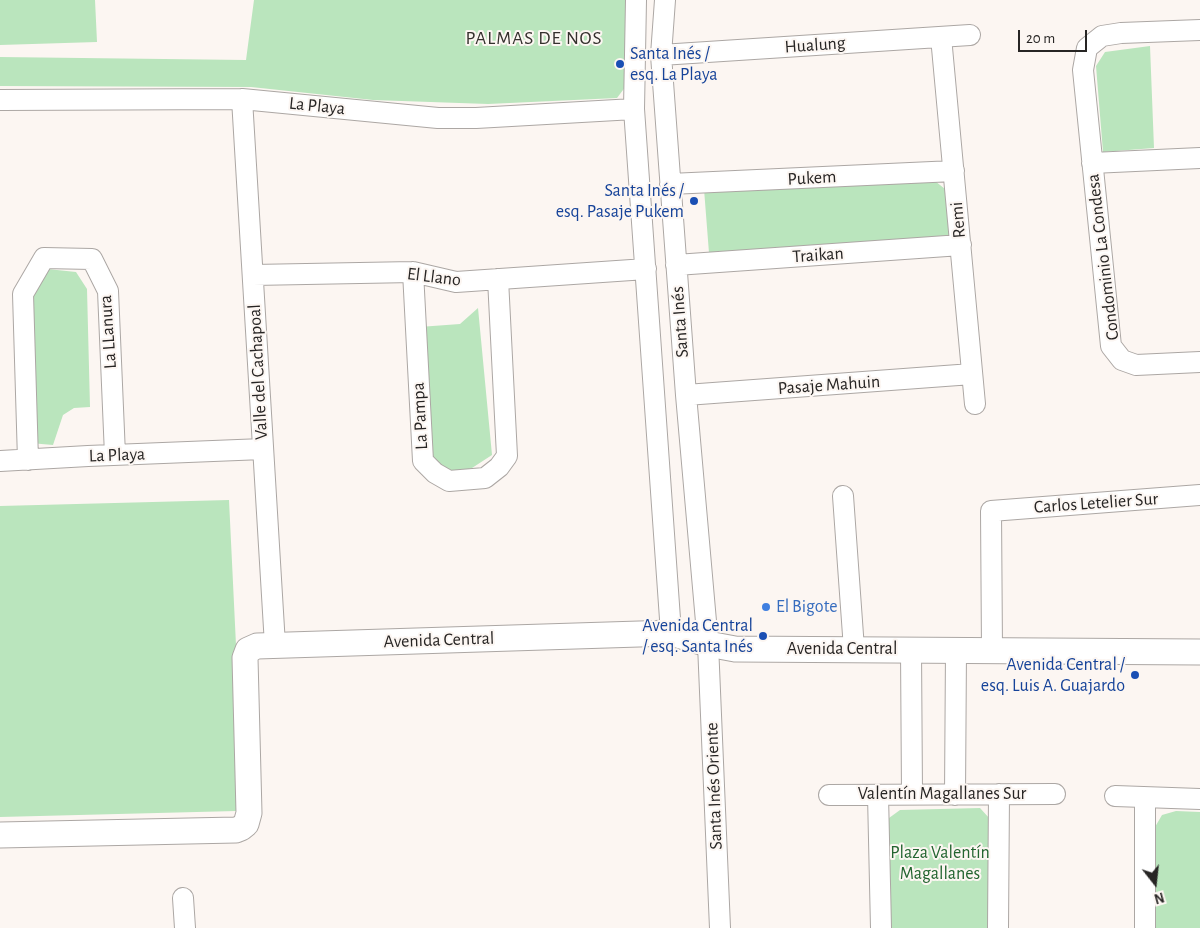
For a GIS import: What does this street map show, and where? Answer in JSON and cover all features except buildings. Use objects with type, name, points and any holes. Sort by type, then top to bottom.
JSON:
[{"type":"street","name":"Santa Inés","points":[[636,0],[634,109],[671,633]]},
{"type":"street","name":"Santa Inés","points":[[666,0],[661,54],[686,395],[708,644]]},
{"type":"street","name":"Condominio La Condesa","points":[[1200,30],[1115,33],[1102,36],[1092,42],[1084,55],[1083,70],[1111,346],[1122,360],[1136,365],[1200,362]]},
{"type":"street","name":"Hualung","points":[[661,54],[970,35]]},
{"type":"street","name":"Remi","points":[[942,37],[975,404]]},
{"type":"street","name":"La Playa","points":[[0,100],[242,99],[438,118],[476,118],[634,109]]},
{"type":"street","name":"Valle del Cachapoal","points":[[242,99],[275,645]]},
{"type":"street","name":"Condominio La Condesa","points":[[1092,163],[1200,158]]},
{"type":"street","name":"Pukem","points":[[670,184],[954,171]]},
{"type":"street","name":"Traikan","points":[[676,265],[961,244]]},
{"type":"street","name":"La LLanura","points":[[28,460],[23,294],[44,258],[92,259],[108,291],[115,455]]},
{"type":"street","name":"El Llano","points":[[252,274],[413,272],[456,282],[646,269]]},
{"type":"street","name":"La Pampa","points":[[413,272],[423,461],[435,473],[449,482],[485,478],[499,467],[507,456],[498,279]]},
{"type":"street","name":"Pasaje Mahuin","points":[[686,395],[972,374]]},
{"type":"street","name":"La Playa","points":[[0,462],[263,449]]},
{"type":"street","name":"Carlos Letelier Sur","points":[[992,650],[992,510],[1200,495]]},
{"type":"street","points":[[843,496],[854,650]]},
{"type":"street","name":"Avenida Central","points":[[0,835],[236,830],[241,828],[249,819],[245,658],[248,650],[257,646],[671,633],[708,644],[736,648],[1200,652]]},
{"type":"street","name":"Santa Inés Oriente","points":[[708,644],[720,928]]},
{"type":"street","points":[[911,650],[912,794]]},
{"type":"street","points":[[955,795],[956,650]]},
{"type":"street","points":[[878,794],[881,928]]},
{"type":"street","points":[[998,928],[999,794]]},
{"type":"street","name":"Valentín Magallanes Sur","points":[[829,795],[1055,794]]},
{"type":"street","points":[[1115,796],[1200,799]]},
{"type":"street","points":[[1145,798],[1145,928]]},
{"type":"street","points":[[183,898],[185,928]]},
{"type":"green space","points":[[0,0],[95,0],[97,42],[0,45]]},
{"type":"green space","points":[[254,0],[629,0],[629,82],[617,98],[488,104],[373,100],[251,87],[0,86],[0,57],[246,60]]},
{"type":"green space","points":[[1150,46],[1154,148],[1103,152],[1096,66],[1105,52]]},
{"type":"green space","points":[[935,181],[945,189],[950,235],[943,240],[709,253],[704,189]]},
{"type":"green space","points":[[38,268],[76,272],[87,289],[90,407],[74,408],[63,415],[53,445],[30,443],[28,284]]},
{"type":"green space","points":[[478,308],[492,455],[472,468],[453,474],[433,461],[425,440],[419,327],[460,324]]},
{"type":"green space","points":[[229,500],[237,666],[236,811],[0,817],[0,506]]},
{"type":"green space","name":"Plaza Valentín Magallanes","points":[[980,808],[990,819],[994,928],[891,928],[886,832],[889,818],[900,810]]},
{"type":"green space","points":[[1176,811],[1200,812],[1200,928],[1154,928],[1155,827],[1162,815]]},
{"type":"place","name":"Santa Inés / esq. La Playa","points":[[620,64]]},
{"type":"place","name":"Santa Inés / esq. Pasaje Pukem","points":[[694,201]]},
{"type":"place","name":"El Bigote","points":[[766,607]]},
{"type":"place","name":"Avenida Central / esq. Santa Inés","points":[[763,636]]},
{"type":"place","name":"Avenida Central / esq. Luis A. Guajardo","points":[[1135,675]]},
{"type":"district","name":"PALMAS DE NOS","points":[[534,38]]}]
